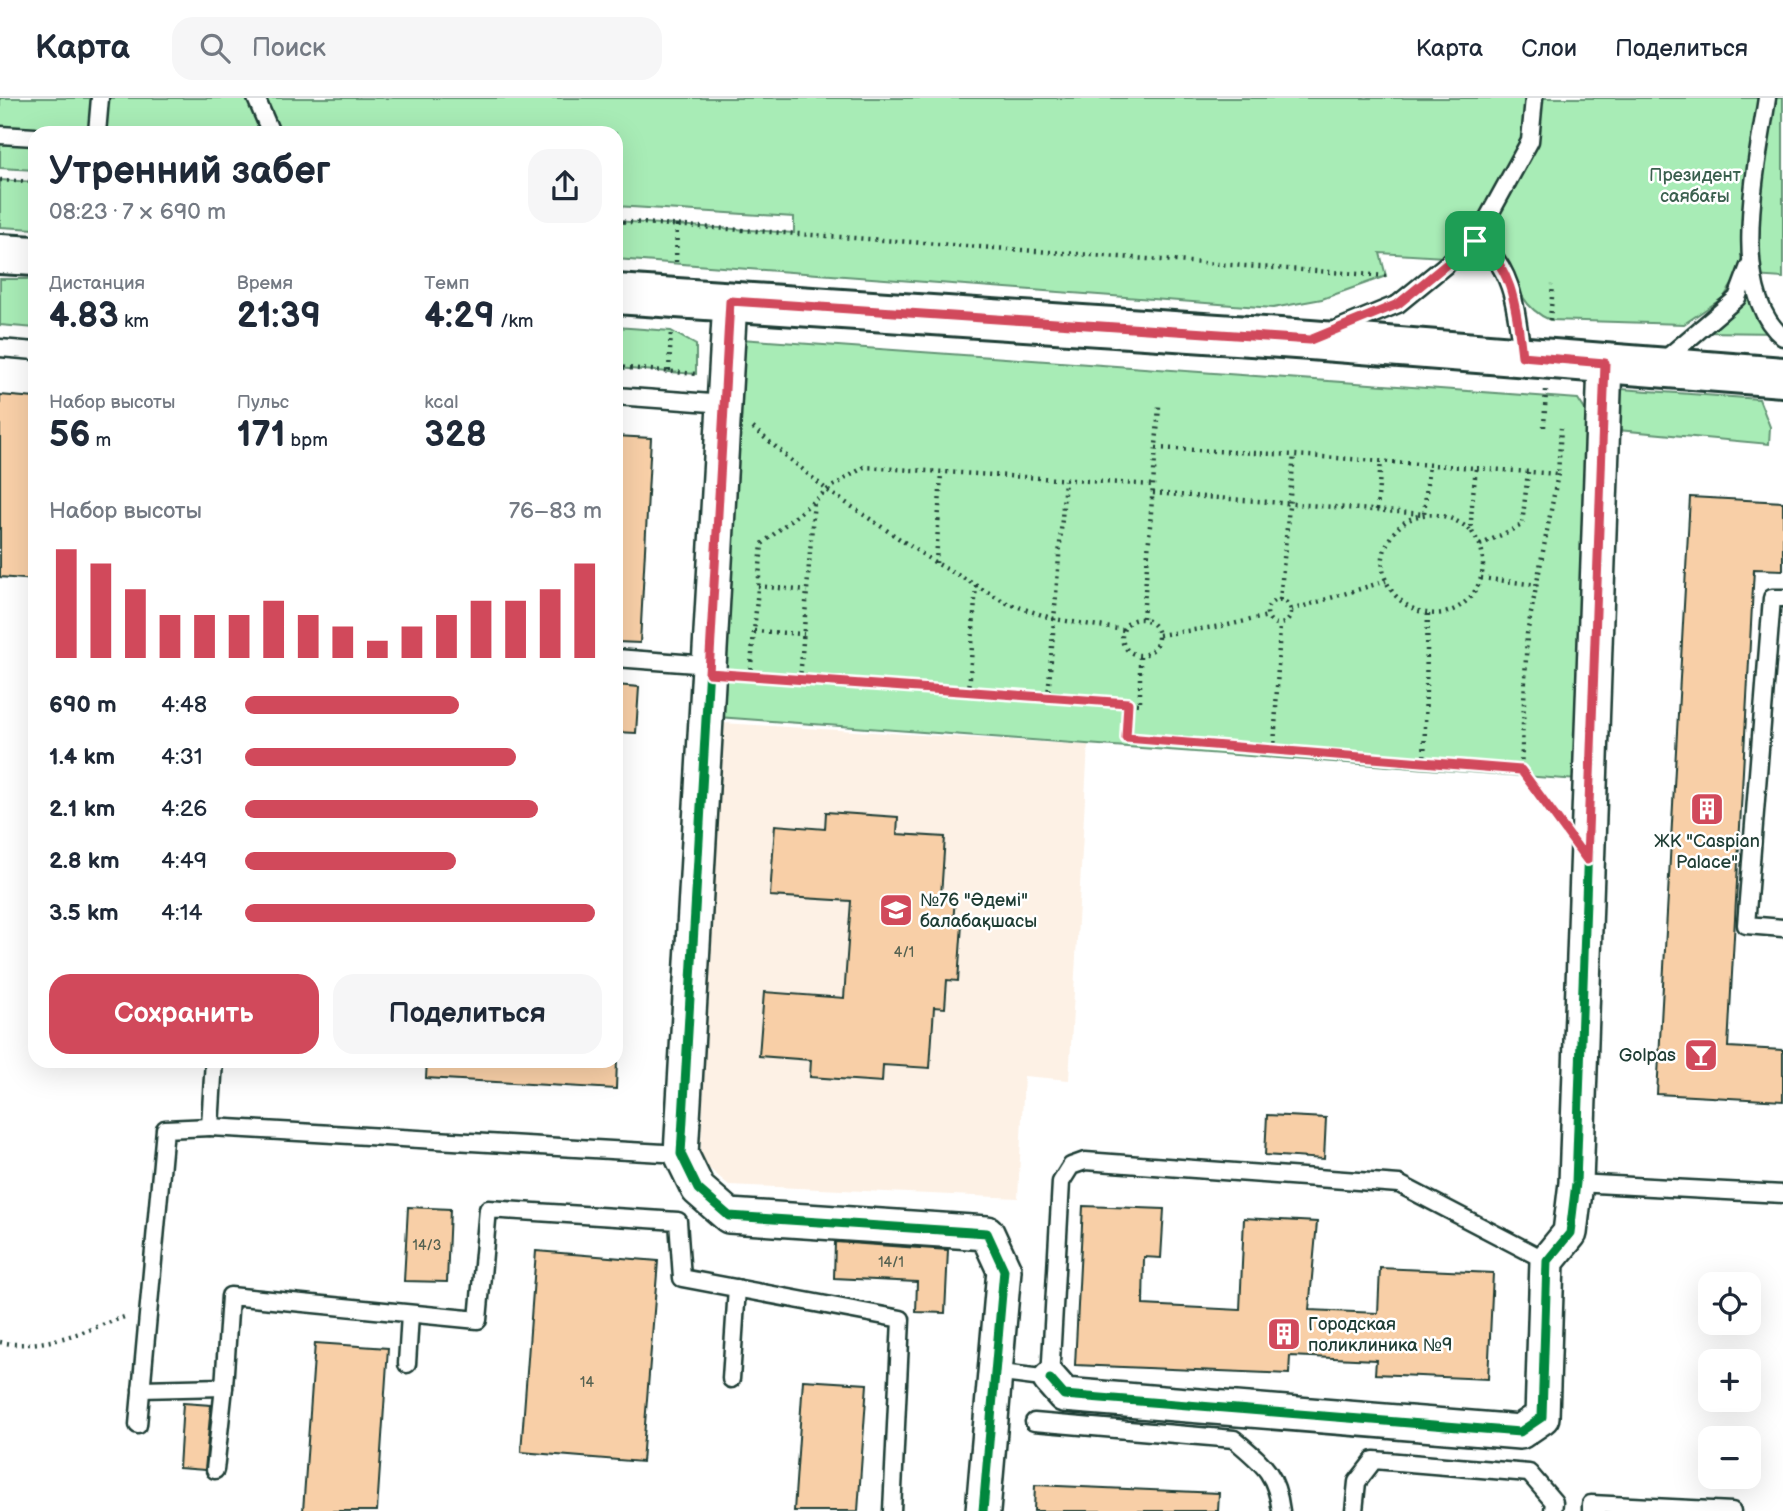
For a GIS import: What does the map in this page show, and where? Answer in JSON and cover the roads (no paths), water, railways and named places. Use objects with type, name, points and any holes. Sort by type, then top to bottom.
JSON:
[{"type":"street","points":[[0,254],[28,256]]},
{"type":"street","points":[[623,294],[1310,340],[1783,377]]},
{"type":"street","points":[[730,301],[735,399],[709,669],[681,1154],[698,1189],[729,1216],[987,1233],[1004,1270],[983,1511]]},
{"type":"street","points":[[1050,1379],[1064,1395],[1520,1432],[1542,1417],[1547,1261],[1570,1233],[1576,1183],[1605,363]]},
{"type":"lane","points":[[98,126],[100,98]]},
{"type":"lane","points":[[256,98],[268,126]]},
{"type":"lane","points":[[1310,340],[1398,304],[1475,241],[1530,141],[1534,98]]},
{"type":"lane","points":[[1767,98],[1756,173],[1750,264],[1757,299],[1783,337]]},
{"type":"lane","points":[[0,135],[28,137]]},
{"type":"lane","points":[[1475,241],[1493,251],[1515,300],[1522,356]]},
{"type":"lane","points":[[1655,367],[1700,332],[1737,298],[1750,264]]},
{"type":"lane","points":[[0,348],[28,350]]},
{"type":"lane","points":[[623,396],[735,399]]},
{"type":"lane","points":[[1783,598],[1772,598],[1745,925],[1783,928]]},
{"type":"lane","points":[[623,659],[709,669]]},
{"type":"lane","points":[[210,1128],[214,1068]]},
{"type":"lane","points":[[138,1425],[165,1129],[210,1128],[681,1154]]},
{"type":"lane","points":[[995,1373],[1050,1379],[1061,1182],[1071,1166],[1085,1161],[1399,1184],[1547,1261]]},
{"type":"lane","points":[[1576,1183],[1783,1194]]},
{"type":"lane","points":[[215,1470],[230,1296],[478,1320],[488,1209],[678,1221],[681,1278],[901,1319],[892,1511]]},
{"type":"lane","points":[[731,1379],[737,1288]]},
{"type":"lane","points":[[407,1364],[410,1314]]},
{"type":"lane","points":[[141,1390],[224,1387]]},
{"type":"lane","points":[[1034,1422],[1234,1439],[1258,1460],[1278,1484],[1281,1511]]},
{"type":"lane","points":[[1354,1511],[1357,1482],[1374,1461],[1529,1473],[1554,1502],[1553,1511]]},
{"type":"lane","points":[[1591,1511],[1591,1504],[1732,1511]]},
{"type":"place","name":"ЖК \"Caspian Palace\"","points":[[1707,809]]},
{"type":"place","name":"№76 \"Әдемі\" балабақшасы","points":[[896,910]]},
{"type":"place","name":"Golpas","points":[[1701,1055]]},
{"type":"place","name":"Городская поликлиника №9","points":[[1284,1334]]},
{"type":"park label","name":"Президент саябағы","points":[[1695,185]]}]
